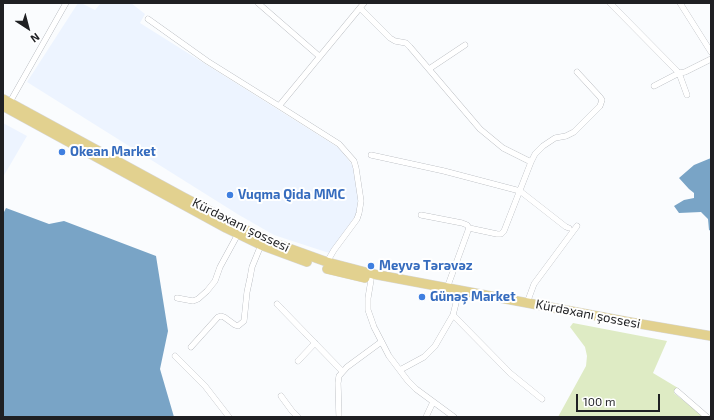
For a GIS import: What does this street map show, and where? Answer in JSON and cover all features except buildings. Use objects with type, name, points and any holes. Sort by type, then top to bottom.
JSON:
[{"type":"main road","name":"Kürdəxanı şossesi","points":[[5,102],[238,234],[261,245],[325,268],[458,295],[711,341]]},
{"type":"main road","name":"Kürdəxanı şossesi","points":[[5,102],[227,221],[265,239],[372,277],[447,288],[527,303],[629,325],[711,336]]},
{"type":"street","points":[[5,102],[66,3]]},
{"type":"street","points":[[258,3],[319,56]]},
{"type":"street","points":[[279,106],[364,3]]},
{"type":"street","points":[[610,3],[679,73],[687,95]]},
{"type":"street","points":[[680,3],[711,52]]},
{"type":"street","points":[[360,8],[390,38],[394,41],[406,43],[410,47],[480,129],[503,148],[531,162]]},
{"type":"street","points":[[148,19],[207,61],[339,144],[354,161],[361,201],[359,213],[357,219],[331,254],[327,262]]},
{"type":"street","points":[[429,69],[465,45]]},
{"type":"street","points":[[654,86],[711,59]]},
{"type":"street","points":[[421,215],[462,223],[467,225],[469,228],[501,234],[504,231],[535,154],[550,140],[566,136],[574,132],[602,103],[600,97],[577,72]]},
{"type":"street","points":[[371,155],[444,171],[520,191],[569,228]]},
{"type":"street","points":[[527,303],[534,284],[577,226]]},
{"type":"street","points":[[447,288],[469,228]]},
{"type":"street","points":[[177,298],[193,301],[198,299],[207,291],[215,281],[220,267],[238,234]]},
{"type":"street","points":[[191,347],[218,317],[224,317],[238,326],[244,321],[247,292],[252,268],[261,245]]},
{"type":"street","points":[[372,277],[368,298],[368,310],[381,342],[400,370],[416,389],[454,417]]},
{"type":"street","points":[[400,370],[424,357],[435,346],[453,315],[458,295]]},
{"type":"street","points":[[278,304],[342,371]]},
{"type":"street","points":[[453,315],[510,373],[542,399]]},
{"type":"street","points":[[339,417],[339,376],[342,371],[381,342]]},
{"type":"street","points":[[298,361],[315,343]]},
{"type":"street","points":[[175,356],[201,382],[228,417]]},
{"type":"street","points":[[677,391],[707,417]]},
{"type":"street","points":[[281,396],[298,417]]},
{"type":"street","points":[[426,417],[433,402]]},
{"type":"shaded area","points":[[78,3],[95,10],[101,3],[131,3],[145,14],[140,23],[339,148],[353,166],[358,197],[357,214],[329,253],[274,235],[239,215],[27,82]]},
{"type":"shaded area","points":[[3,123],[27,136],[3,177]]},
{"type":"green space","points":[[573,323],[667,341],[653,373],[678,388],[674,393],[704,417],[558,417],[586,366],[587,356],[585,347],[570,327]]},
{"type":"water","points":[[711,158],[711,231],[709,230],[708,219],[701,212],[679,213],[674,206],[684,200],[694,198],[694,193],[679,178],[694,165]]},
{"type":"water","points":[[6,208],[49,224],[64,221],[156,256],[168,331],[160,369],[174,417],[3,417],[3,214]]},
{"type":"place","name":"Okean Market","points":[[62,152]]},
{"type":"place","name":"Vuqma Qida MMC","points":[[230,195]]},
{"type":"place","name":"Meyvə Tərəvəz","points":[[371,266]]},
{"type":"place","name":"Günəş Market","points":[[422,297]]}]
